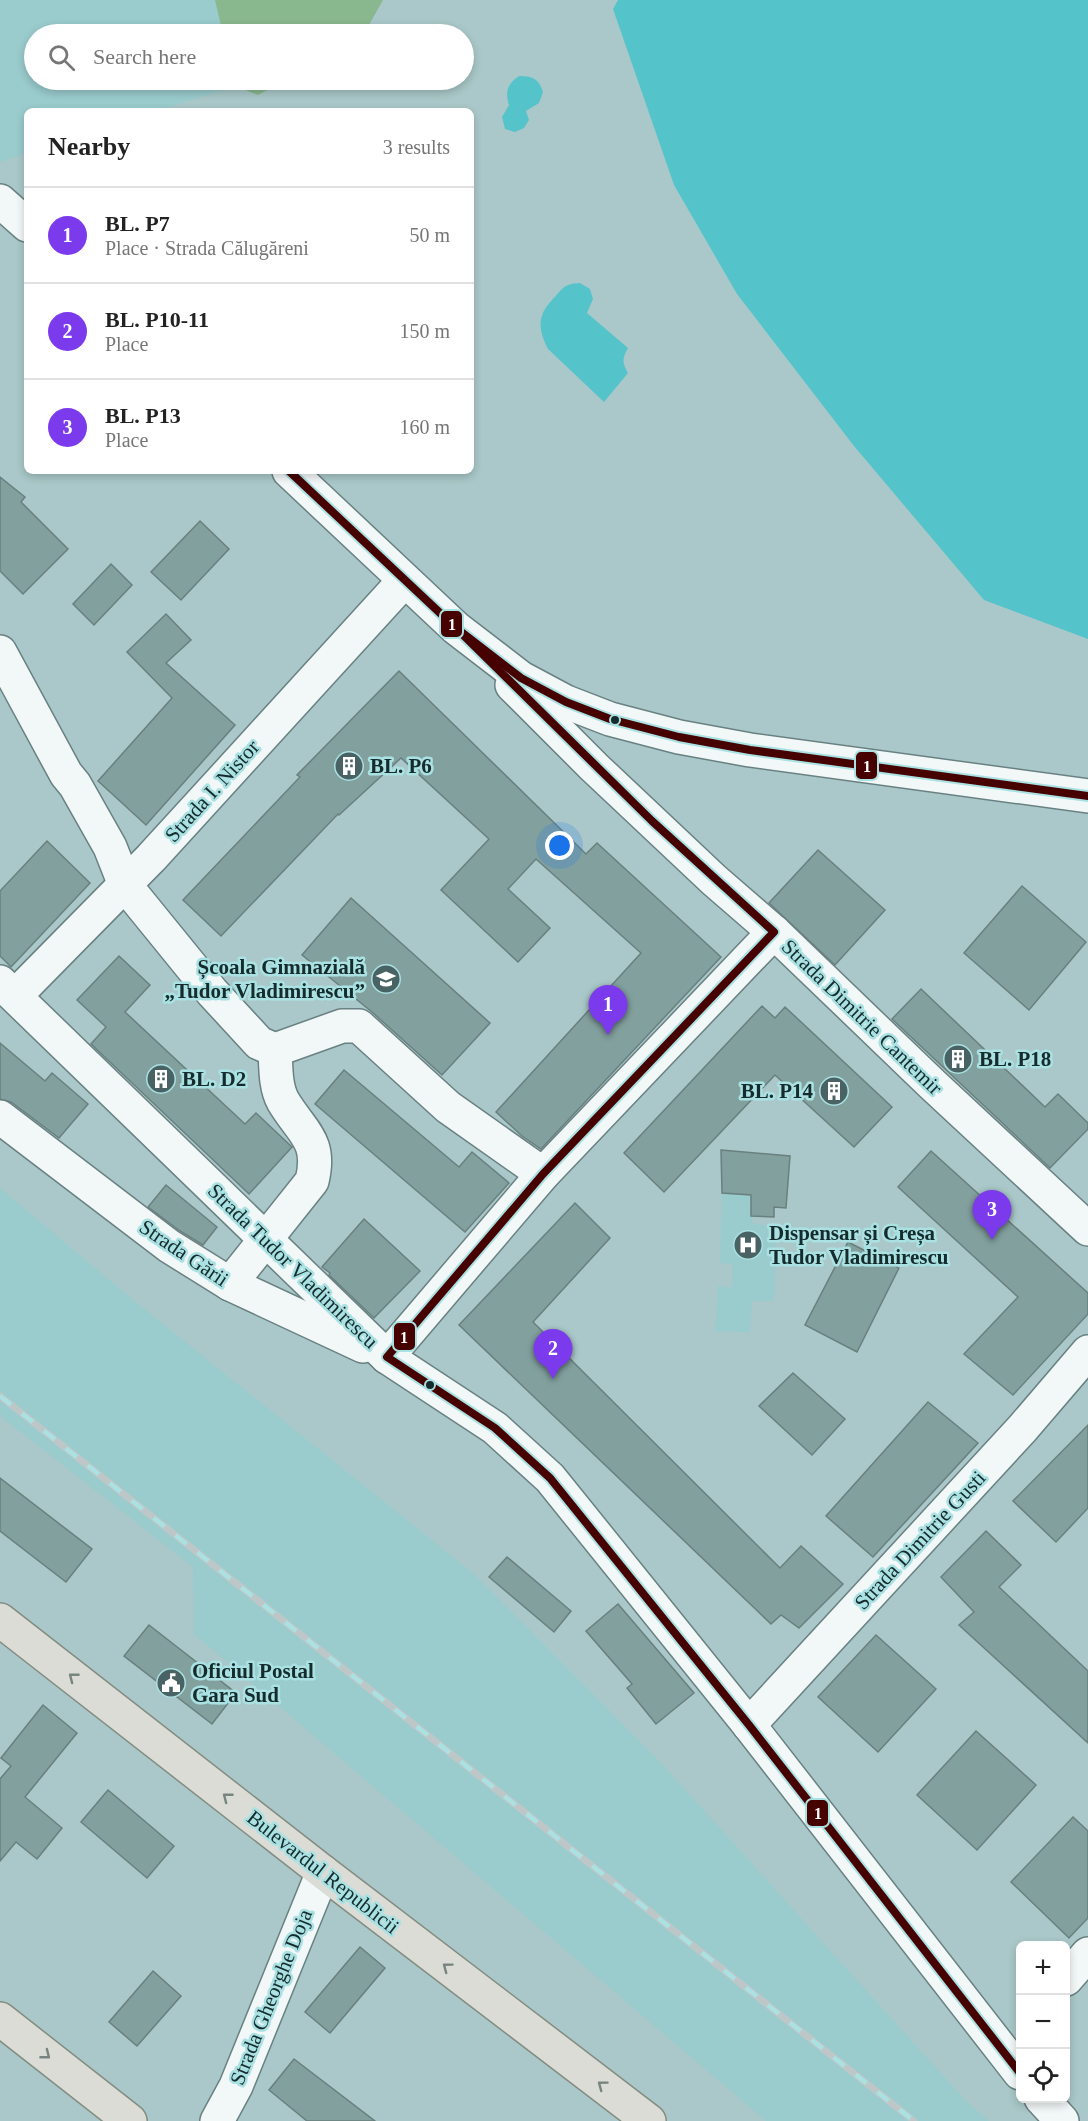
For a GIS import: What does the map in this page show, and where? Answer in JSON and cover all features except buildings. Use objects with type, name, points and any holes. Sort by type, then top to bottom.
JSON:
[{"type":"main road","name":"Bulevardul Republicii","points":[[0,1620],[323,1872],[649,2121]]},
{"type":"main road","points":[[0,2019],[130,2121]]},
{"type":"street","points":[[0,201],[24,222]]},
{"type":"street","points":[[292,474],[456,628],[521,678],[566,702],[610,719],[750,750],[1088,796]]},
{"type":"street","name":"Strada I. Nistor","points":[[8,989],[124,885],[405,581]]},
{"type":"street","name":"Strada Dimitrie Cantemir","points":[[456,628],[594,767],[714,880],[774,932],[932,1084],[1088,1229]]},
{"type":"street","points":[[0,652],[66,774],[75,785],[110,847],[124,885],[212,992],[259,1043],[275,1050],[342,1026],[359,1026],[448,1107],[543,1174]]},
{"type":"street","points":[[387,1357],[543,1174],[774,932]]},
{"type":"street","name":"Strada Tudor Vladimirescu","points":[[8,989],[387,1357],[495,1428],[550,1478],[1014,2050]]},
{"type":"street","points":[[230,1284],[312,1181],[316,1158],[313,1145],[282,1099],[277,1080],[275,1050]]},
{"type":"street","name":"Strada Gării","points":[[0,1117],[169,1246],[230,1284],[387,1357]]},
{"type":"street","name":"Strada Dimitrie Gusti","points":[[749,1725],[1022,1429],[1088,1352]]},
{"type":"street","name":"Strada Gheorghe Doja","points":[[217,2121],[236,2086],[323,1872]]},
{"type":"street","points":[[1070,1974],[1088,1954]]},
{"type":"street","points":[[1046,2103],[1062,2121]]},
{"type":"shaded area","points":[[0,0],[215,0],[221,24],[24,24],[24,90],[223,90],[166,108],[24,108],[24,154],[0,162]]},
{"type":"shaded area","points":[[0,1188],[132,1299],[473,1573],[663,1765],[966,2101],[989,2121],[766,2121],[194,1634],[193,1567],[0,1416]]},
{"type":"shaded area","name":"Dispensar și Creșa Tudor Vladimirescu","points":[[722,1193],[751,1195],[752,1223],[776,1227],[774,1301],[752,1301],[750,1332],[715,1331],[718,1286],[732,1287],[732,1264],[720,1263]]},
{"type":"green space","points":[[215,0],[383,0],[370,24],[221,24]]},
{"type":"green space","points":[[245,90],[267,90],[258,95]]},
{"type":"water","points":[[618,0],[1088,0],[1088,639],[984,600],[854,446],[737,294],[674,185],[613,9]]},
{"type":"water","points":[[519,76],[535,79],[543,92],[539,103],[526,111],[529,120],[524,128],[515,132],[505,129],[502,117],[509,105],[508,89]]},
{"type":"water","points":[[580,283],[590,289],[593,299],[587,313],[628,348],[624,360],[628,373],[604,402],[548,349],[542,335],[542,317],[547,306],[566,286]]},
{"type":"railway","points":[[0,1396],[914,2121]]},
{"type":"transit line","name":"1","points":[[292,474],[456,628],[521,678],[566,702],[610,719],[679,737],[750,750],[1088,796]]},
{"type":"transit line","name":"1","points":[[456,628],[652,821],[774,932],[543,1174],[387,1357],[495,1428],[550,1478],[749,1725],[1016,2068]]},
{"type":"place","name":"BL. P6","points":[[349,766]]},
{"type":"place","name":"Școala Gimnazială „Tudor Vladimirescu”","points":[[386,979]]},
{"type":"place","name":"BL. P7","points":[[608,1035]]},
{"type":"place","name":"BL. P18","points":[[958,1059]]},
{"type":"place","name":"BL. D2","points":[[161,1079]]},
{"type":"place","name":"BL. P14","points":[[834,1091]]},
{"type":"place","name":"BL. P13","points":[[992,1240]]},
{"type":"place","name":"Dispensar și Creșa Tudor Vladimirescu","points":[[748,1245]]},
{"type":"place","name":"BL. P10-11","points":[[553,1379]]},
{"type":"place","name":"Oficiul Postal Gara Sud","points":[[171,1683]]}]
